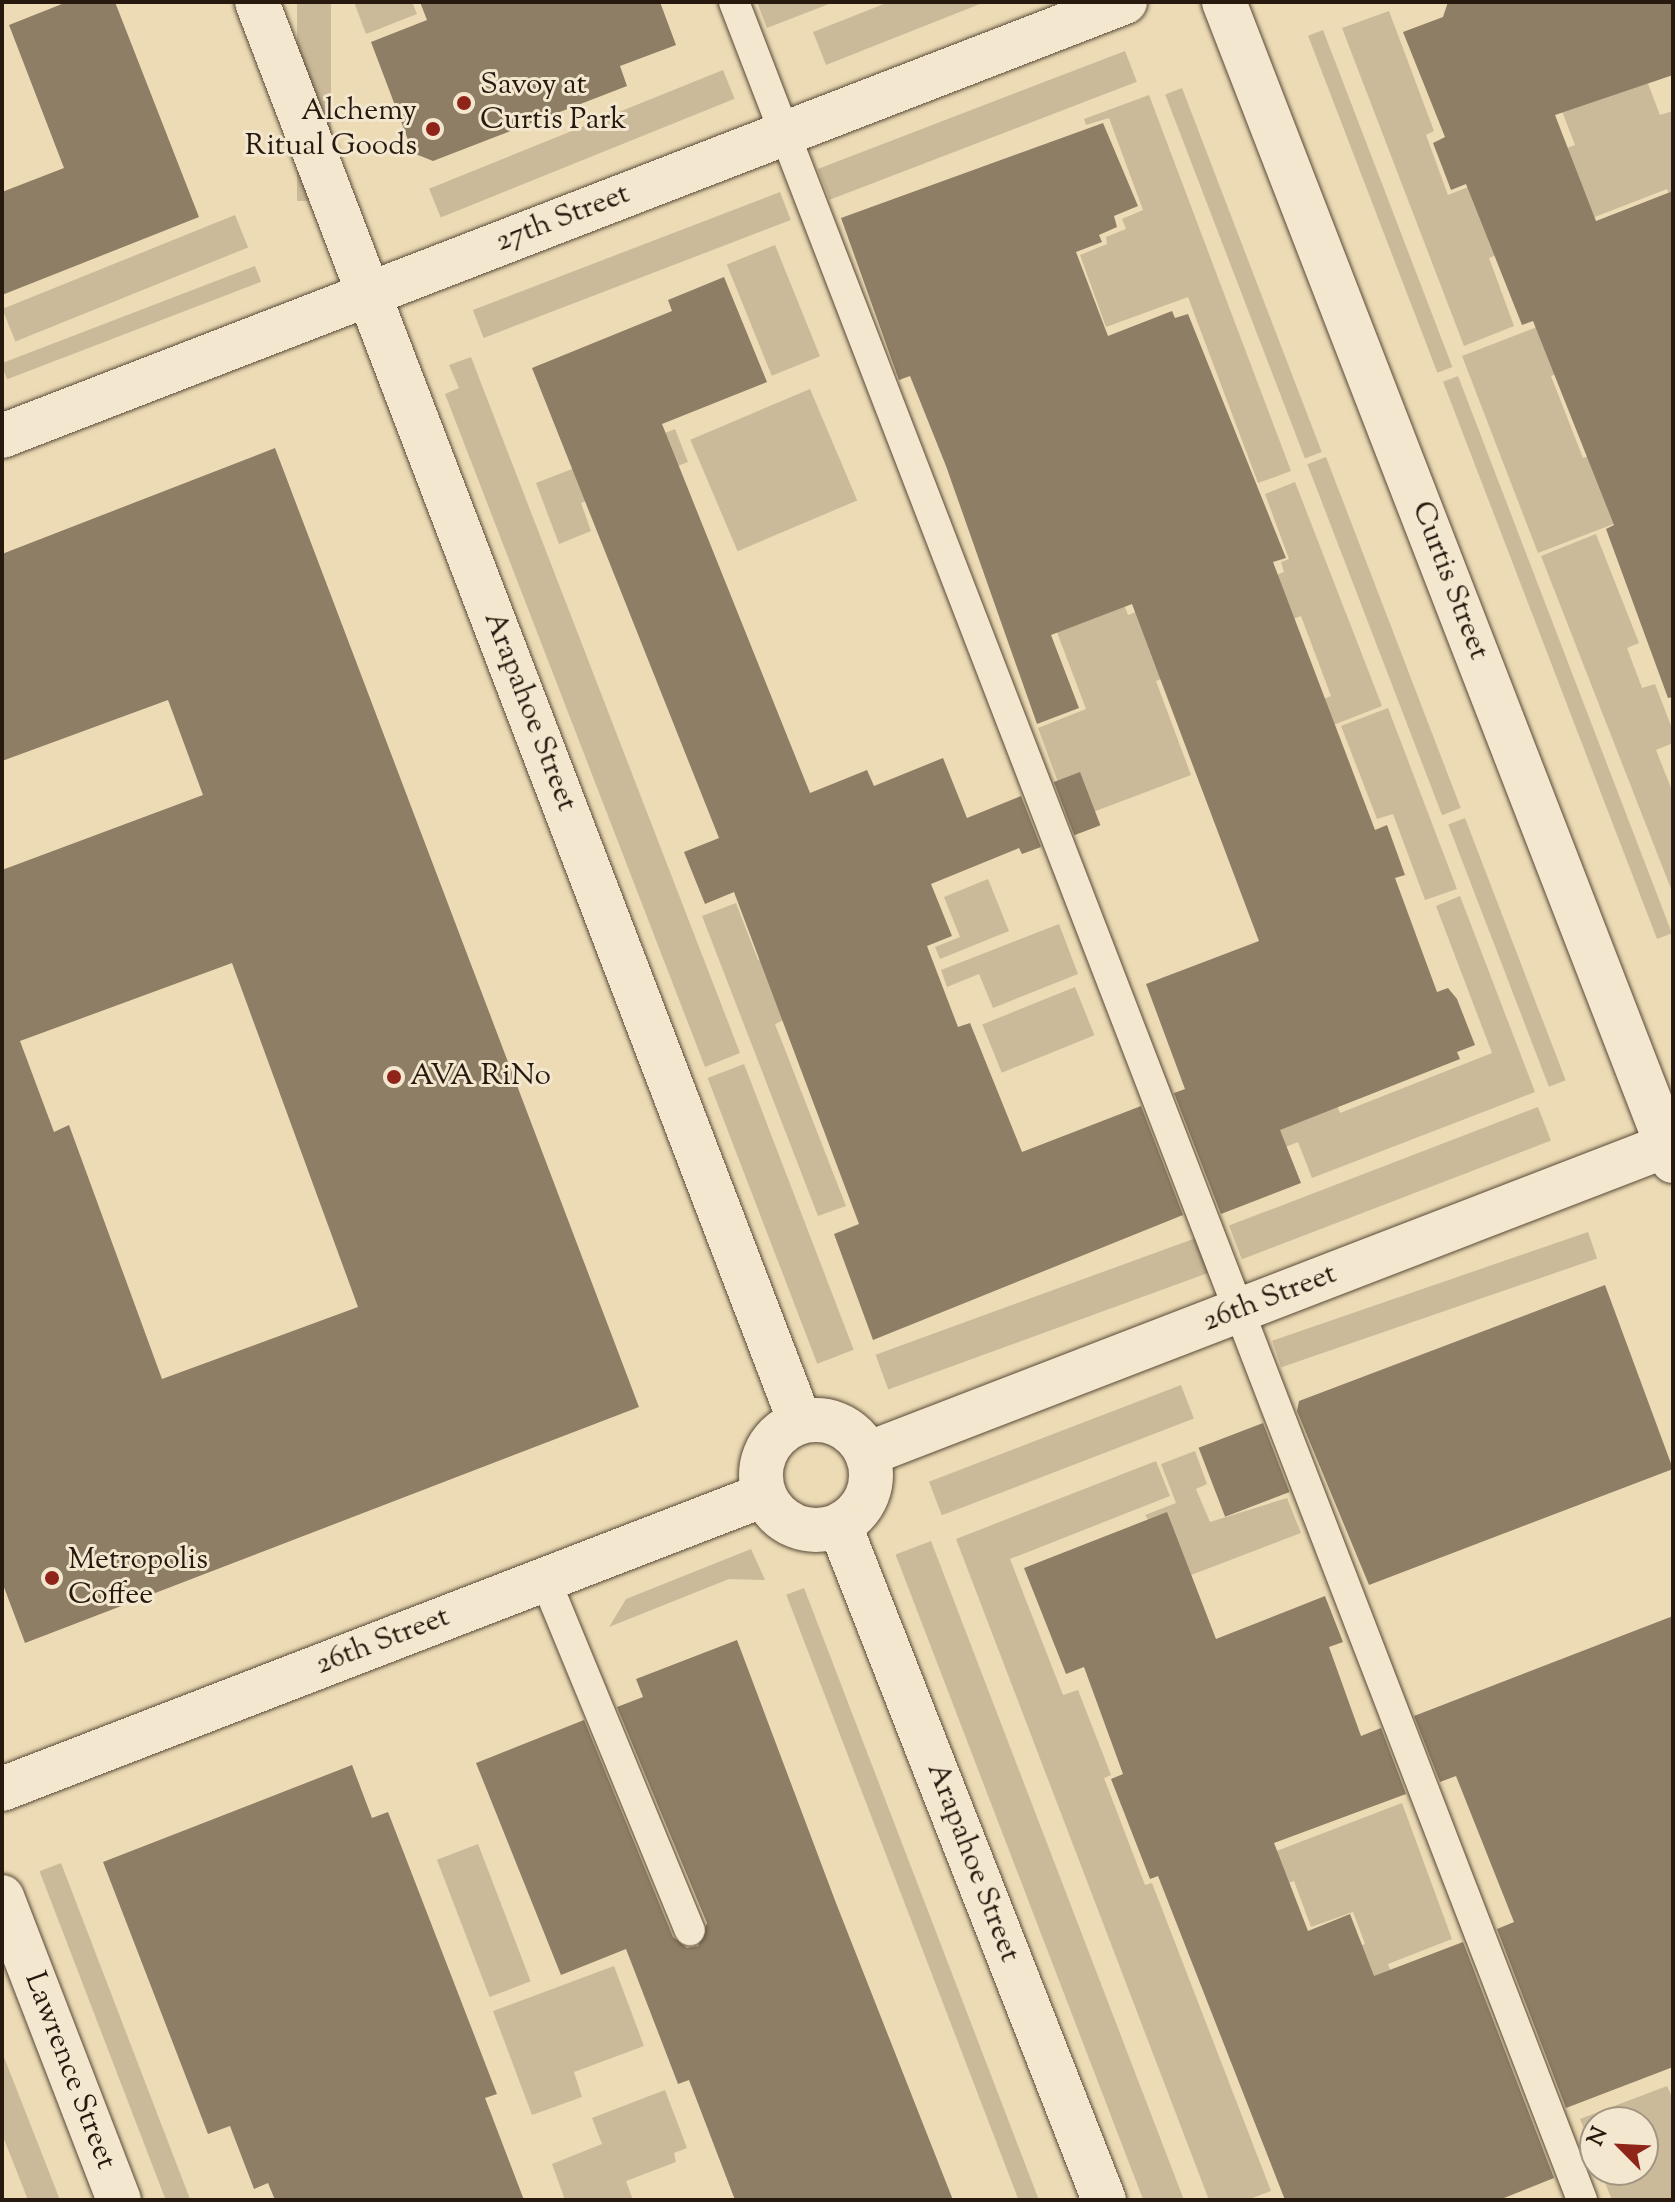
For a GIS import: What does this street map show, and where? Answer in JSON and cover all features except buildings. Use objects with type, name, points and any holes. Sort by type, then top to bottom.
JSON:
[{"type":"street","name":"Arapahoe Street","points":[[257,2],[800,1422]]},
{"type":"street","name":"27th Street","points":[[2,436],[1125,2]]},
{"type":"street","name":"Curtis Street","points":[[1224,2],[1671,1150]]},
{"type":"street","name":"26th Street","points":[[867,1454],[1671,1150]]},
{"type":"street","points":[[800,1422],[837,1423],[867,1454],[866,1500],[840,1526],[822,1531],[786,1522],[764,1495],[763,1458],[778,1435],[800,1422]]},
{"type":"street","name":"26th Street","points":[[2,1789],[764,1495]]},
{"type":"street","name":"Arapahoe Street","points":[[840,1526],[1104,2200]]},
{"type":"street","name":"Lawrence Street","points":[[2,1897],[119,2200]]},
{"type":"lane","points":[[734,2],[1582,2200]]},
{"type":"lane","points":[[545,1579],[690,1930]]},
{"type":"shaded area","points":[[297,2],[331,2],[331,201],[297,201]]},
{"type":"shaded area","points":[[354,2],[412,2],[417,14],[366,34]]},
{"type":"shaded area","points":[[757,2],[834,2],[767,28]]},
{"type":"shaded area","points":[[889,2],[985,2],[826,65],[813,32]]},
{"type":"shaded area","points":[[1389,11],[1434,131],[1426,135],[1448,195],[1575,145],[1542,59],[1626,26],[1660,115],[1673,111],[1673,202],[1667,189],[1489,258],[1514,326],[1464,346],[1342,28]]},
{"type":"shaded area","points":[[1323,30],[1452,367],[1437,373],[1308,36]]},
{"type":"shaded area","points":[[1125,51],[1137,82],[830,200],[818,169]]},
{"type":"shaded area","points":[[723,70],[735,99],[441,217],[429,189]]},
{"type":"shaded area","points":[[1182,88],[1322,452],[1305,459],[1165,94]]},
{"type":"shaded area","points":[[1149,95],[1291,471],[1258,483],[1188,297],[1106,327],[1080,255],[1107,244],[1106,237],[1126,229],[1122,219],[1143,210],[1109,118],[1086,125],[1084,119]]},
{"type":"shaded area","points":[[780,192],[791,220],[484,338],[473,310]]},
{"type":"shaded area","points":[[235,215],[248,247],[15,341],[2,309]]},
{"type":"shaded area","points":[[775,245],[820,356],[772,376],[727,264]]},
{"type":"shaded area","points":[[255,266],[261,282],[7,379],[2,363]]},
{"type":"shaded area","points":[[1673,274],[1593,360],[1551,376],[1583,458],[1619,445],[1616,523],[1538,553],[1462,356]]},
{"type":"shaded area","points":[[471,357],[740,1053],[705,1067],[445,394],[459,388],[449,365]]},
{"type":"shaded area","points":[[1458,376],[1672,933],[1657,939],[1443,382]]},
{"type":"shaded area","points":[[810,389],[857,500],[738,551],[690,440]]},
{"type":"shaded area","points":[[675,429],[688,462],[581,503],[591,531],[559,544],[536,483]]},
{"type":"shaded area","points":[[1326,457],[1461,808],[1442,815],[1307,464]]},
{"type":"shaded area","points":[[1295,482],[1382,706],[1203,776],[1193,750],[1331,696],[1301,616],[1247,637],[1230,593],[1284,572],[1281,562],[1289,559],[1265,494]]},
{"type":"shaded area","points":[[1596,534],[1639,643],[1627,648],[1642,688],[1655,684],[1673,731],[1673,743],[1656,750],[1673,793],[1673,894],[1541,556]]},
{"type":"shaded area","points":[[1106,556],[1128,615],[1171,599],[1201,664],[1156,681],[1191,775],[1072,820],[1038,728],[1086,709],[1038,582]]},
{"type":"shaded area","points":[[1388,708],[1457,889],[1425,900],[1393,814],[1377,819],[1341,726]]},
{"type":"shaded area","points":[[1465,818],[1566,1080],[1549,1087],[1448,824]]},
{"type":"shaded area","points":[[988,879],[1009,931],[940,959],[935,947],[960,937],[944,897]]},
{"type":"shaded area","points":[[1460,896],[1535,1092],[1312,1178],[1298,1142],[1278,1150],[1282,1072],[1331,1090],[1340,1113],[1492,1053],[1436,906]]},
{"type":"shaded area","points":[[736,903],[758,960],[771,957],[793,1016],[775,1024],[846,1206],[818,1216],[702,916]]},
{"type":"shaded area","points":[[1059,924],[1078,974],[993,1008],[979,974],[947,987],[941,970]]},
{"type":"shaded area","points":[[1075,987],[1094,1035],[1002,1073],[982,1024]]},
{"type":"shaded area","points":[[744,1064],[854,1350],[817,1364],[708,1078]]},
{"type":"shaded area","points":[[1538,1107],[1551,1141],[1242,1259],[1229,1226]]},
{"type":"shaded area","points":[[1588,1232],[1597,1258],[1281,1367],[1272,1341]]},
{"type":"shaded area","points":[[1196,1238],[1209,1273],[888,1389],[876,1355]]},
{"type":"shaded area","points":[[1181,1385],[1194,1419],[942,1515],[929,1482]]},
{"type":"shaded area","points":[[1195,1451],[1207,1484],[1196,1489],[1210,1522],[1287,1498],[1301,1533],[1186,1577],[1145,1515],[1176,1503],[1161,1464]]},
{"type":"shaded area","points":[[1156,1461],[1170,1496],[1010,1559],[1063,1695],[1078,1690],[1111,1775],[1104,1778],[1145,1885],[1152,1883],[1271,2191],[1247,2200],[1209,2200],[956,1539]]},
{"type":"shaded area","points":[[931,1541],[1184,2200],[1143,2200],[896,1555]]},
{"type":"shaded area","points":[[751,1549],[765,1580],[729,1579],[609,1627],[626,1599]]},
{"type":"shaded area","points":[[804,1588],[1039,2200],[1019,2200],[786,1595]]},
{"type":"shaded area","points":[[1402,1803],[1452,1939],[1388,1964],[1421,2052],[1410,2056],[1357,1947],[1365,1944],[1353,1912],[1311,1927],[1294,1881],[1274,1888],[1261,1857]]},
{"type":"shaded area","points":[[478,1844],[531,1981],[490,1997],[437,1860]]},
{"type":"shaded area","points":[[61,1863],[190,2200],[166,2200],[40,1871]]},
{"type":"shaded area","points":[[614,1966],[644,2046],[574,2072],[582,2097],[532,2115],[493,2011]]},
{"type":"shaded area","points":[[2,2052],[60,2200],[28,2200],[2,2134]]},
{"type":"shaded area","points":[[1667,2086],[1673,2099],[1673,2200],[1612,2200],[1606,2186],[1659,2186],[1659,2106],[1614,2106]]},
{"type":"shaded area","points":[[665,2090],[687,2148],[674,2153],[676,2162],[626,2181],[633,2200],[565,2200],[552,2164],[602,2144],[592,2118]]},
{"type":"place","name":"Savoy at Curtis Park","points":[[464,103]]},
{"type":"place","name":"Alchemy Ritual Goods","points":[[433,129]]},
{"type":"place","name":"AVA RiNo","points":[[394,1077]]},
{"type":"place","name":"Metropolis Coffee","points":[[52,1578]]}]
